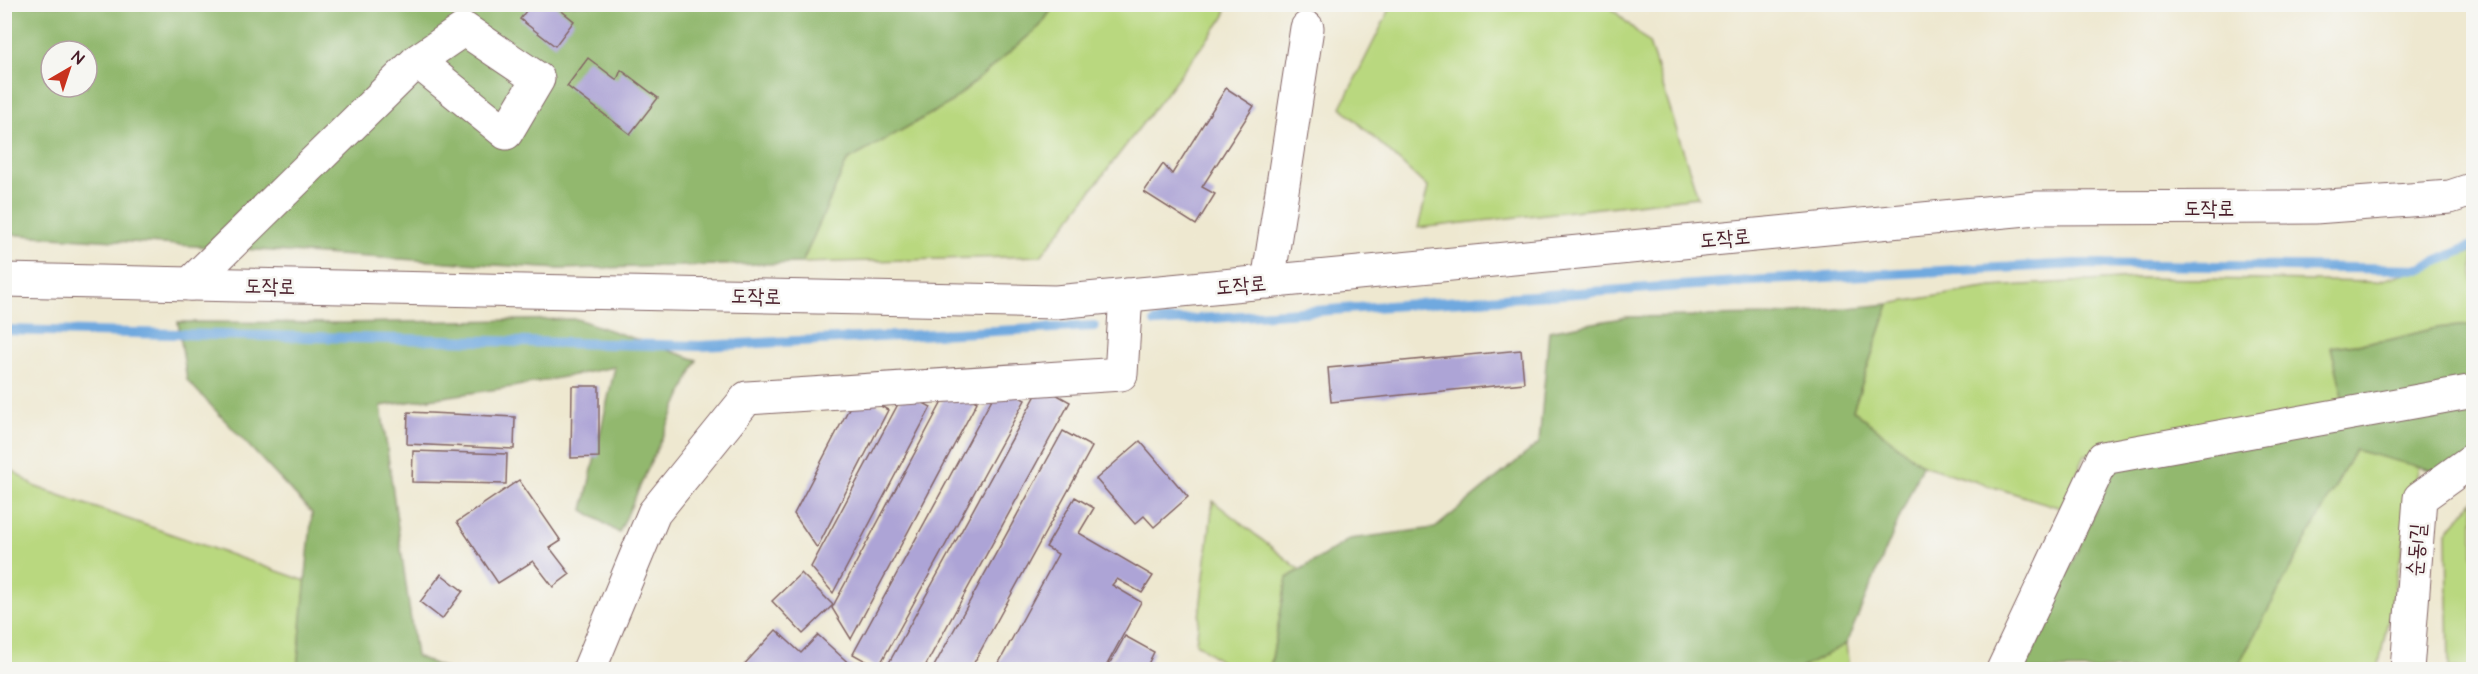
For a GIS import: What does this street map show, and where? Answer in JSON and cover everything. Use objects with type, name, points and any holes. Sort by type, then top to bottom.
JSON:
[{"type":"street","points":[[1268,282],[1307,28]]},
{"type":"street","points":[[190,284],[417,61]]},
{"type":"street","name":"도작로","points":[[4,280],[1056,302],[2037,208],[2315,207],[2450,197],[2474,189]]},
{"type":"street","points":[[590,669],[654,513],[747,398],[1121,374],[1126,295]]},
{"type":"street","points":[[2004,669],[2103,458],[2474,391]]},
{"type":"street","name":"순동1길","points":[[2407,669],[2420,498],[2474,459]]},
{"type":"green space","points":[[5,5],[1055,5],[1040,26],[950,103],[847,161],[802,263],[559,269],[5,234]]},
{"type":"green space","points":[[1055,5],[1226,5],[1225,16],[1041,256],[802,263],[847,161],[950,103],[1040,26]]},
{"type":"green space","points":[[1392,5],[1608,5],[1649,43],[1698,197],[1418,228],[1428,188],[1341,107]]},
{"type":"green space","points":[[2473,251],[2473,325],[2436,328],[2389,340],[2331,347],[2345,404],[2085,455],[2061,508],[1922,465],[1853,410],[1889,304],[1991,287],[2137,278],[2377,282]]},
{"type":"green space","points":[[1889,304],[1853,410],[1922,465],[1846,644],[1798,670],[1270,669],[1287,578],[1350,539],[1435,528],[1539,443],[1549,331],[1627,317],[1775,315]]},
{"type":"green space","points":[[577,319],[697,360],[619,533],[583,510],[615,367],[512,387],[381,406],[416,656],[446,669],[297,669],[312,513],[187,380],[178,322],[344,323]]},
{"type":"green space","points":[[2473,325],[2473,481],[2355,450],[2236,669],[2024,670],[2115,467],[2345,404],[2331,347],[2389,340],[2436,328]]},
{"type":"green space","points":[[2355,450],[2419,466],[2378,669],[2296,670],[2238,663]]},
{"type":"green space","points":[[4,464],[36,487],[306,581],[297,669],[5,669]]},
{"type":"green space","points":[[1213,501],[1300,570],[1287,578],[1270,669],[1231,669],[1196,643]]},
{"type":"green space","points":[[2473,501],[2473,669],[2449,669],[2447,532]]},
{"type":"green space","points":[[1846,644],[1849,669],[1798,669]]},
{"type":"building","points":[[531,4],[553,4],[574,21],[555,46],[520,19]]},
{"type":"building","points":[[588,58],[617,80],[621,70],[658,98],[630,134],[567,86]]},
{"type":"building","points":[[1226,88],[1254,106],[1202,187],[1215,194],[1196,225],[1144,192],[1163,164],[1172,174]]},
{"type":"building","points":[[1521,350],[1524,383],[1331,402],[1328,368]]},
{"type":"building","points":[[572,386],[599,386],[599,457],[571,458]]},
{"type":"building","points":[[999,386],[1025,400],[878,668],[853,654]]},
{"type":"building","points":[[1041,386],[1070,402],[923,670],[885,670]]},
{"type":"building","points":[[950,387],[977,402],[851,639],[832,608]]},
{"type":"building","points":[[857,393],[888,410],[817,548],[794,514]]},
{"type":"building","points":[[904,393],[931,407],[833,593],[811,567]]},
{"type":"building","points":[[408,412],[515,417],[514,449],[407,444]]},
{"type":"building","points":[[1063,431],[1092,447],[970,670],[932,670]]},
{"type":"building","points":[[1140,441],[1188,497],[1154,527],[1144,516],[1135,524],[1096,479]]},
{"type":"building","points":[[413,451],[507,454],[506,484],[412,482]]},
{"type":"building","points":[[519,480],[561,541],[550,548],[570,574],[553,587],[533,561],[498,583],[457,522]]},
{"type":"building","points":[[1075,497],[1094,508],[1079,533],[1153,576],[1142,593],[1117,579],[1112,585],[1141,602],[1104,670],[995,670],[1058,554],[1046,547]]},
{"type":"building","points":[[801,573],[833,605],[803,634],[772,601]]},
{"type":"building","points":[[441,574],[463,591],[442,619],[420,602]]},
{"type":"building","points":[[776,630],[801,653],[818,635],[856,670],[739,670]]},
{"type":"building","points":[[1125,636],[1154,652],[1145,670],[1106,670]]},
{"type":"waterway","points":[[1155,322],[1767,280],[2076,264],[2420,269],[2474,245]]},
{"type":"waterway","points":[[4,330],[700,346],[1094,326]]}]
